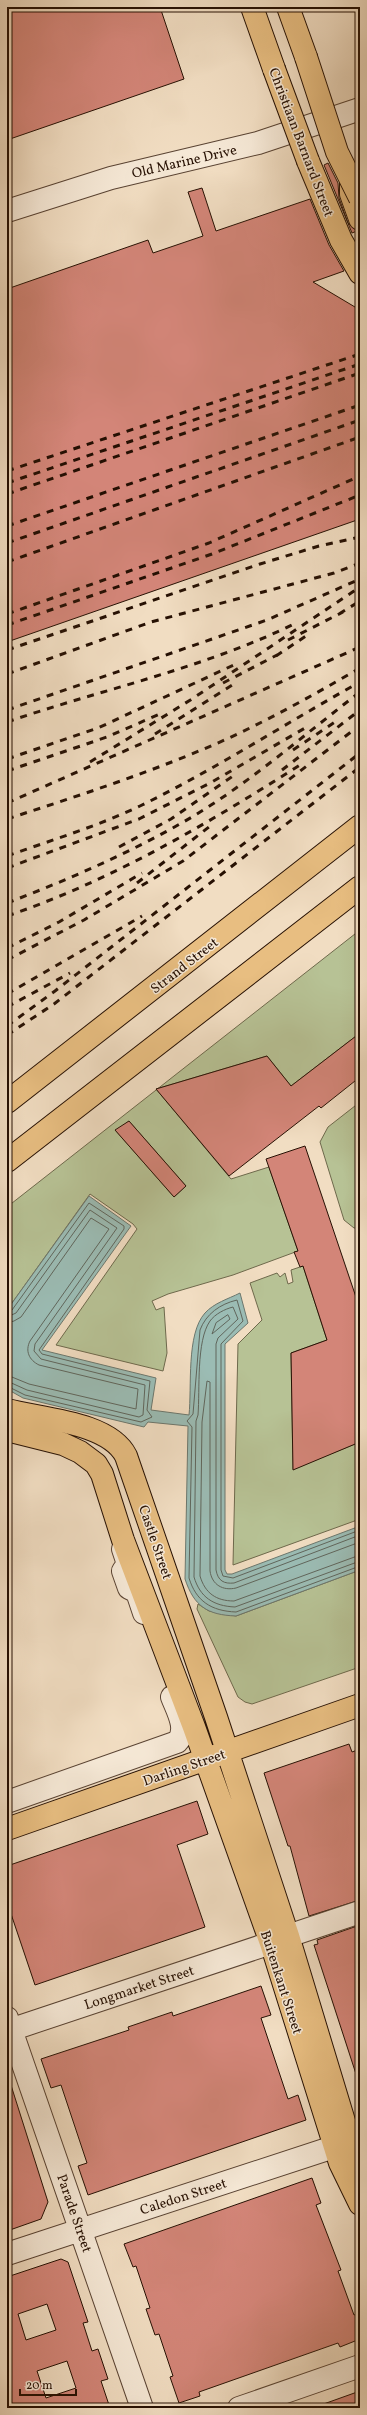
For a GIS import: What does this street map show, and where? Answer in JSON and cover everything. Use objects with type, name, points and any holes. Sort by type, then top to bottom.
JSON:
[{"type":"main road","name":"Christiaan Barnard Street","points":[[252,7],[274,69],[341,240],[360,273]]},
{"type":"main road","name":"Christiaan Barnard Street","points":[[288,7],[337,152],[356,189],[351,194],[360,220]]},
{"type":"main road","name":"Strand Street","points":[[7,1102],[360,826]]},
{"type":"main road","points":[[7,1161],[360,887]]},
{"type":"main road","name":"Castle Street","points":[[7,1410],[92,1430],[104,1434],[122,1448],[227,1752]]},
{"type":"main road","name":"Castle Street","points":[[7,1430],[63,1444],[80,1452],[96,1464],[102,1474],[124,1540],[205,1760]]},
{"type":"main road","name":"Darling Street","points":[[7,1829],[360,1705]]},
{"type":"main road","name":"Buitenkant Street","points":[[227,1752],[279,1939],[360,2174]]},
{"type":"main road","name":"Buitenkant Street","points":[[205,1760],[279,1939]]},
{"type":"main road","name":"Buitenkant Street","points":[[348,2142],[352,2192],[360,2204]]},
{"type":"street","name":"Old Marine Drive","points":[[7,211],[111,178],[258,143],[360,109]]},
{"type":"street","points":[[7,1442],[83,1459],[93,1466],[107,1502],[102,1508],[108,1526],[116,1530],[128,1564],[123,1571],[125,1577],[129,1588],[137,1592],[183,1733],[178,1742],[7,1802]]},
{"type":"street","name":"Longmarket Street","points":[[8,2026],[360,1912]]},
{"type":"street","name":"Parade Street","points":[[8,2026],[142,2408]]},
{"type":"street","name":"Caledon Street","points":[[7,2254],[348,2142]]},
{"type":"street","points":[[239,2408],[360,2366]]},
{"type":"green space","points":[[360,930],[360,1033],[291,1086],[267,1056],[158,1088]]},
{"type":"green space","points":[[157,1090],[231,1179],[269,1167],[298,1251],[233,1275],[168,1294],[152,1301],[156,1310],[164,1307],[167,1353],[163,1371],[56,1345],[137,1229],[133,1224],[90,1194],[7,1310],[7,1207]],"holes":[[[129,1121],[186,1186],[174,1197],[116,1131]]]},
{"type":"green space","points":[[360,1102],[360,1228],[354,1228],[344,1220],[320,1142],[328,1127]]},
{"type":"green space","points":[[303,1266],[327,1340],[291,1353],[293,1469],[360,1442],[360,1519],[233,1565],[238,1344],[262,1320],[250,1283],[277,1273],[280,1277],[285,1273],[288,1284],[293,1282],[291,1270]]},
{"type":"green space","points":[[360,1570],[360,1667],[252,1704],[245,1702],[238,1697],[197,1609],[198,1604],[209,1611],[236,1616]]},
{"type":"water","points":[[89,1196],[131,1226],[42,1350],[156,1378],[151,1410],[189,1415],[192,1347],[199,1322],[205,1313],[213,1306],[240,1293],[248,1323],[225,1344],[225,1570],[227,1574],[232,1574],[360,1526],[360,1570],[236,1616],[217,1614],[209,1611],[197,1602],[185,1579],[188,1426],[148,1422],[144,1427],[23,1398],[7,1389],[7,1310]]},
{"type":"building","points":[[7,7],[160,7],[184,79],[7,140]]},
{"type":"building","points":[[328,163],[338,183],[339,198],[348,223],[357,231],[352,233],[324,165]]},
{"type":"building","points":[[202,188],[216,231],[310,199],[329,245],[344,271],[313,282],[360,310],[360,519],[7,642],[7,289],[148,240],[153,253],[203,236],[188,192]]},
{"type":"building","points":[[360,1033],[360,1077],[321,1108],[319,1106],[229,1176],[156,1089],[267,1056],[291,1086]]},
{"type":"building","points":[[129,1121],[186,1186],[174,1197],[115,1130]]},
{"type":"building","points":[[305,1146],[360,1309],[360,1442],[293,1470],[291,1353],[327,1340],[303,1266],[300,1267],[294,1252],[298,1251],[266,1159]]},
{"type":"building","points":[[349,1744],[352,1752],[360,1749],[360,1900],[309,1916],[290,1846],[288,1846],[264,1773]]},
{"type":"building","points":[[197,1801],[208,1834],[177,1845],[205,1927],[35,1985],[7,1902],[7,1866]]},
{"type":"building","points":[[360,1925],[360,2073],[356,2074],[314,1945],[318,1944],[317,1940]]},
{"type":"building","points":[[261,1986],[271,2015],[261,2018],[288,2099],[298,2095],[306,2120],[88,2195],[78,2166],[87,2163],[61,2085],[51,2088],[41,2059],[129,2030],[128,2027],[172,2012],[173,2016]]},
{"type":"building","points":[[7,2082],[10,2082],[48,2202],[41,2219],[7,2231]]},
{"type":"building","points":[[312,2178],[321,2203],[316,2205],[341,2270],[338,2271],[354,2315],[360,2313],[360,2339],[340,2347],[338,2343],[199,2392],[200,2396],[179,2403],[170,2377],[173,2376],[159,2334],[155,2335],[146,2309],[150,2308],[136,2266],[133,2267],[124,2244]]},
{"type":"building","points":[[61,2259],[68,2262],[88,2322],[83,2323],[92,2351],[98,2349],[108,2379],[101,2381],[110,2408],[7,2408],[7,2277]],"holes":[[[47,2304],[56,2330],[26,2340],[18,2314]],[[67,2361],[76,2388],[46,2398],[37,2371]]]},
{"type":"building","points":[[360,2391],[360,2408],[318,2408],[318,2406]]},
{"type":"railway","points":[[7,471],[360,354]]},
{"type":"railway","points":[[7,483],[360,364]]},
{"type":"railway","points":[[7,494],[360,373]]},
{"type":"railway","points":[[7,526],[360,405]]},
{"type":"railway","points":[[7,543],[360,420]]},
{"type":"railway","points":[[7,562],[360,437]]},
{"type":"railway","points":[[7,614],[209,543],[360,476]]},
{"type":"railway","points":[[7,625],[212,554],[360,495]]},
{"type":"railway","points":[[7,650],[260,564],[319,546],[360,537]]},
{"type":"railway","points":[[7,674],[151,622],[334,573],[360,563]]},
{"type":"railway","points":[[7,710],[267,620],[360,579]]},
{"type":"railway","points":[[90,762],[192,699],[360,587]]},
{"type":"railway","points":[[339,614],[360,601]]},
{"type":"railway","points":[[288,640],[343,612]]},
{"type":"railway","points":[[7,722],[226,653],[296,623]]},
{"type":"railway","points":[[276,656],[306,636]]},
{"type":"railway","points":[[7,803],[360,647]]},
{"type":"railway","points":[[223,683],[279,654]]},
{"type":"railway","points":[[7,759],[98,728],[238,663]]},
{"type":"railway","points":[[7,819],[119,782],[202,750],[312,696],[360,668]]},
{"type":"railway","points":[[155,734],[237,682]]},
{"type":"railway","points":[[7,856],[91,826],[140,806],[196,777],[360,682]]},
{"type":"railway","points":[[7,903],[101,864],[192,817],[257,773],[360,692]]},
{"type":"railway","points":[[282,770],[360,710]]},
{"type":"railway","points":[[7,771],[107,737],[162,713]]},
{"type":"railway","points":[[293,750],[338,720]]},
{"type":"railway","points":[[7,960],[84,920],[183,861],[360,725]]},
{"type":"railway","points":[[7,868],[139,819],[212,782],[305,728]]},
{"type":"railway","points":[[7,1026],[55,991],[360,753]]},
{"type":"railway","points":[[7,916],[46,902],[122,868],[196,828],[303,763]]},
{"type":"railway","points":[[7,1035],[54,1004],[360,767]]},
{"type":"railway","points":[[119,847],[171,819],[233,776]]},
{"type":"railway","points":[[137,883],[214,823]]},
{"type":"railway","points":[[7,948],[59,922],[142,873]]},
{"type":"railway","points":[[7,994],[142,916]]},
{"type":"railway","points":[[7,1007],[70,973]]}]
